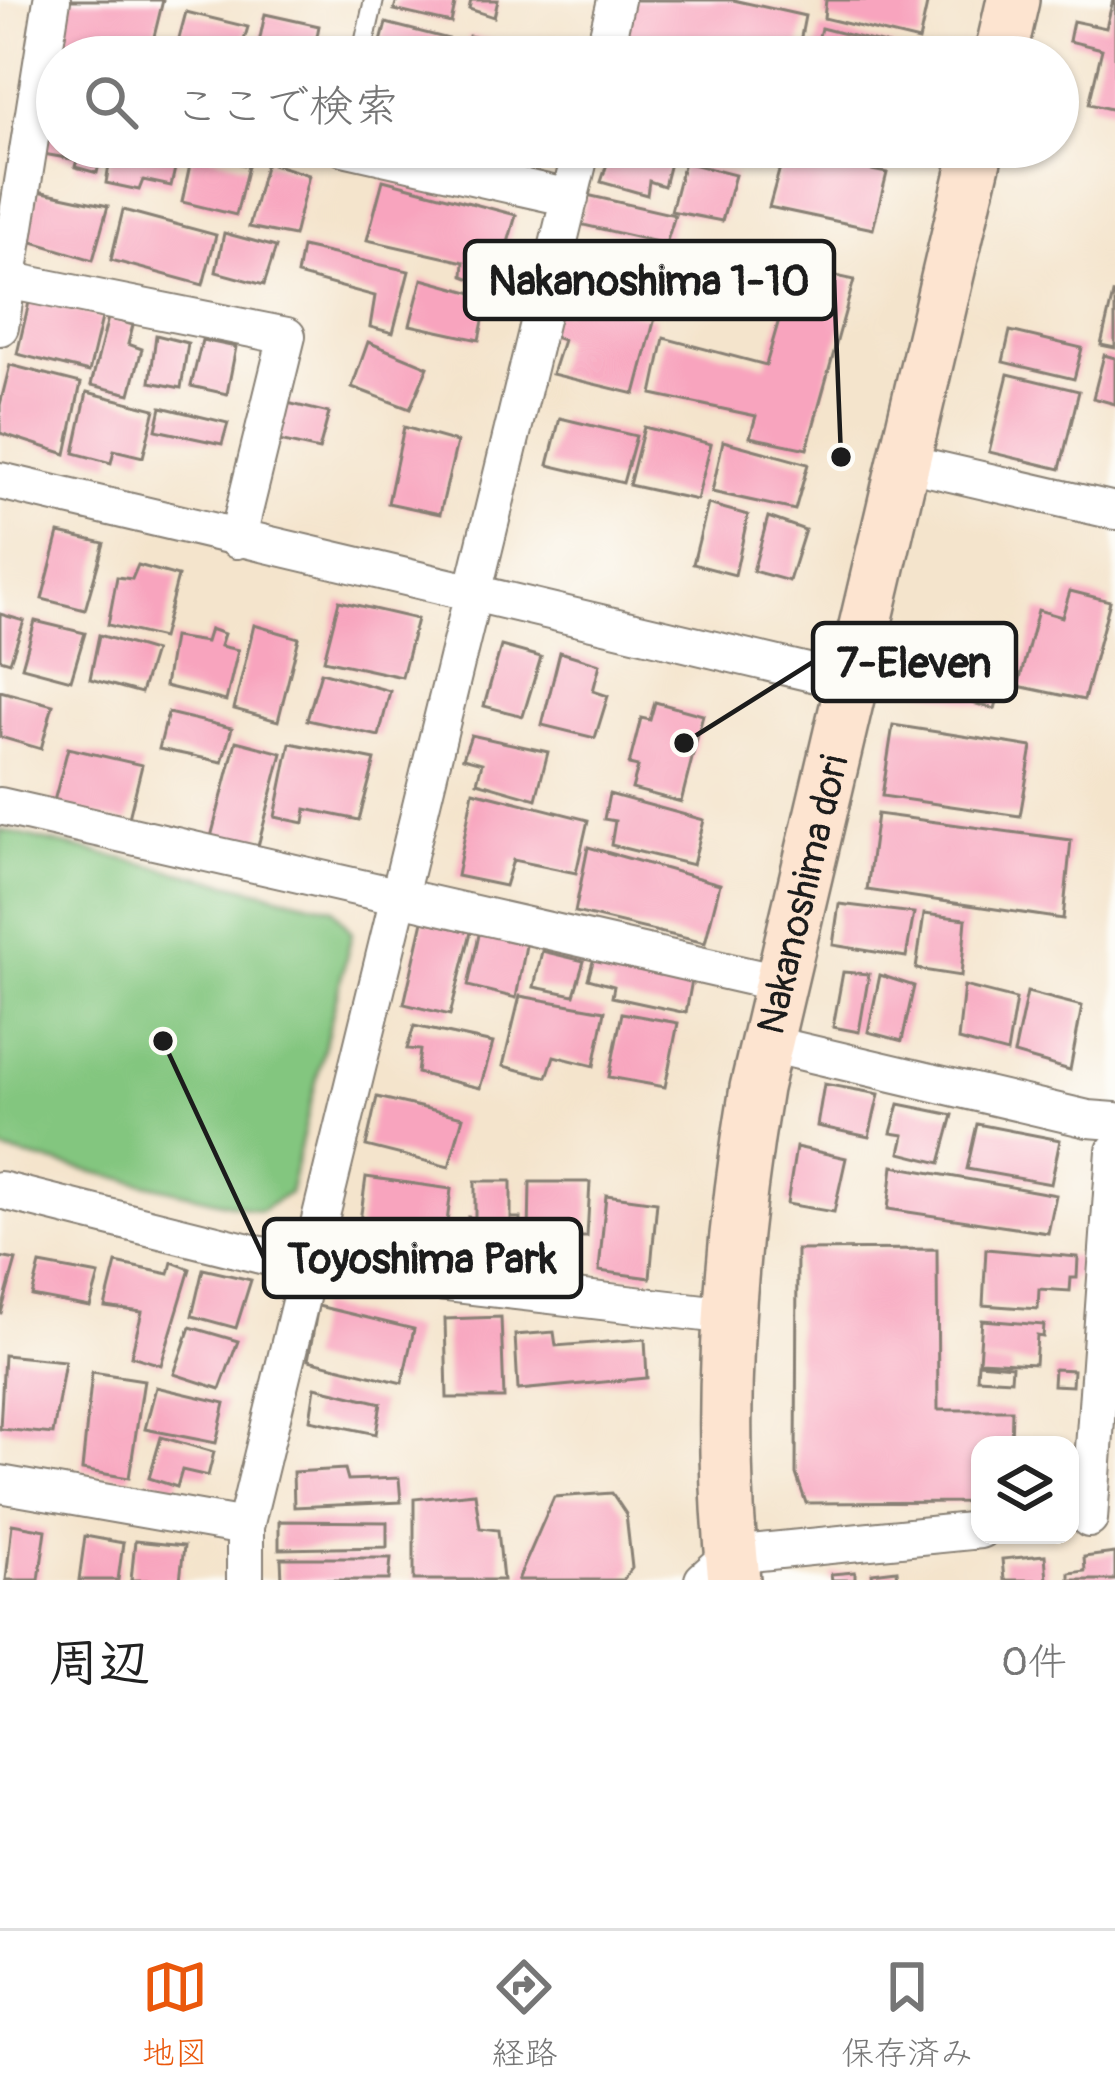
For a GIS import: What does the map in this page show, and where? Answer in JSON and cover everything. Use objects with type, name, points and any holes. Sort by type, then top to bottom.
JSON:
[{"type":"street","points":[[51,36],[52,0]]},
{"type":"street","points":[[608,36],[616,0]]},
{"type":"street","points":[[1005,36],[1013,0]]},
{"type":"street","points":[[0,327],[36,142]]},
{"type":"street","points":[[436,168],[570,198]]},
{"type":"street","points":[[245,1580],[244,1527],[577,168]]},
{"type":"street","name":"Nakanoshima dori","points":[[733,1574],[730,1316],[740,1193],[765,1043],[973,168]]},
{"type":"street","points":[[8,280],[286,336],[237,540]]},
{"type":"street","points":[[903,462],[1115,512]]},
{"type":"street","points":[[0,481],[850,682]]},
{"type":"street","points":[[0,806],[778,983]]},
{"type":"street","points":[[765,1043],[1088,1119],[1115,1121]]},
{"type":"street","points":[[1091,1518],[1115,1151]]},
{"type":"street","points":[[0,1190],[309,1267],[730,1316]]},
{"type":"street","points":[[0,1484],[244,1527]]},
{"type":"street","points":[[733,1574],[971,1532]]},
{"type":"lane","points":[[366,36],[374,0]]},
{"type":"green space","points":[[0,830],[333,908],[352,933],[289,1193],[260,1211],[0,1150]]},
{"type":"building","points":[[69,0],[163,0],[154,36],[60,36]]},
{"type":"building","points":[[397,0],[456,0],[451,23],[394,10]]},
{"type":"building","points":[[471,0],[498,0],[494,17],[469,9]]},
{"type":"building","points":[[623,0],[733,0],[805,16],[801,36],[616,36]]},
{"type":"building","points":[[826,0],[928,0],[920,36],[898,36],[824,18]]},
{"type":"building","points":[[1115,0],[1115,110],[1089,104],[1102,49],[1070,36],[1073,21],[1106,28]]},
{"type":"building","points":[[186,12],[248,27],[245,36],[180,36]]},
{"type":"building","points":[[265,14],[319,26],[317,36],[260,36]]},
{"type":"building","points":[[386,23],[437,36],[383,36]]},
{"type":"building","points":[[821,28],[853,36],[819,36]]},
{"type":"building","points":[[108,168],[175,168],[171,186],[143,180],[139,190],[106,183]]},
{"type":"building","points":[[189,168],[248,168],[236,215],[182,202]]},
{"type":"building","points":[[264,168],[309,175],[294,236],[249,227]]},
{"type":"building","points":[[606,168],[669,168],[664,186],[649,181],[647,195],[601,182]]},
{"type":"building","points":[[682,168],[735,175],[722,221],[671,211]]},
{"type":"building","points":[[780,168],[861,168],[887,173],[873,229],[769,207]]},
{"type":"building","points":[[383,180],[516,215],[495,288],[463,276],[464,262],[367,240]]},
{"type":"building","points":[[38,191],[108,206],[93,260],[26,240]]},
{"type":"building","points":[[587,195],[675,215],[666,244],[579,224]]},
{"type":"building","points":[[123,210],[216,235],[203,285],[111,260]]},
{"type":"building","points":[[224,233],[276,247],[264,285],[216,272]]},
{"type":"building","points":[[302,247],[409,271],[393,333],[370,327],[375,296],[297,275]]},
{"type":"building","points":[[794,267],[854,280],[807,449],[750,437],[756,416],[652,394],[664,338],[766,365]]},
{"type":"building","points":[[422,279],[488,297],[479,340],[410,325]]},
{"type":"building","points":[[1115,295],[1115,348],[1101,345]]},
{"type":"building","points":[[30,298],[102,318],[89,372],[17,354]]},
{"type":"building","points":[[571,298],[655,318],[635,394],[552,374],[563,340],[546,334],[555,310],[567,313]]},
{"type":"building","points":[[108,318],[133,325],[128,344],[142,349],[130,394],[91,385]]},
{"type":"building","points":[[1010,331],[1082,348],[1074,379],[1003,362]]},
{"type":"building","points":[[156,335],[188,343],[181,388],[150,382]]},
{"type":"building","points":[[202,340],[236,347],[227,394],[191,386]]},
{"type":"building","points":[[368,342],[428,367],[410,409],[352,387]]},
{"type":"building","points":[[1104,355],[1115,358],[1115,404],[1093,398]]},
{"type":"building","points":[[10,365],[81,383],[66,454],[0,433],[0,405]]},
{"type":"building","points":[[1008,374],[1079,391],[1060,469],[989,452]]},
{"type":"building","points":[[87,392],[155,409],[143,457],[114,450],[111,463],[74,453]]},
{"type":"building","points":[[267,398],[329,413],[319,450],[257,436]]},
{"type":"building","points":[[161,407],[228,423],[222,444],[156,430]]},
{"type":"building","points":[[560,418],[636,436],[623,483],[548,465]]},
{"type":"building","points":[[404,427],[457,442],[440,514],[388,503]]},
{"type":"building","points":[[644,427],[711,444],[697,500],[629,485]]},
{"type":"building","points":[[723,441],[808,464],[795,510],[712,492]]},
{"type":"building","points":[[708,504],[748,515],[735,575],[693,564]]},
{"type":"building","points":[[768,517],[805,530],[789,581],[753,571]]},
{"type":"building","points":[[59,533],[104,543],[85,610],[42,599]]},
{"type":"building","points":[[138,565],[178,576],[162,638],[108,625],[117,577],[132,579]]},
{"type":"building","points":[[1070,591],[1110,601],[1084,700],[1018,686],[1038,610],[1062,617]]},
{"type":"building","points":[[339,601],[417,619],[402,677],[324,660]]},
{"type":"building","points":[[0,614],[24,621],[10,662],[0,659]]},
{"type":"building","points":[[35,621],[85,633],[71,680],[22,667]]},
{"type":"building","points":[[254,625],[299,638],[278,721],[234,709]]},
{"type":"building","points":[[210,629],[224,634],[220,646],[238,650],[226,701],[165,686],[173,637],[206,642]]},
{"type":"building","points":[[916,633],[1010,653],[995,709],[899,684]]},
{"type":"building","points":[[99,635],[154,651],[141,693],[90,679]]},
{"type":"building","points":[[501,646],[541,657],[523,716],[484,706]]},
{"type":"building","points":[[560,652],[600,664],[593,691],[608,696],[595,738],[542,725]]},
{"type":"building","points":[[321,672],[390,691],[379,736],[307,720]]},
{"type":"building","points":[[0,691],[53,705],[41,749],[0,737]]},
{"type":"building","points":[[655,702],[703,715],[681,802],[632,789],[638,767],[629,765],[641,718],[650,720]]},
{"type":"building","points":[[168,713],[232,728],[222,762],[159,749]]},
{"type":"building","points":[[893,725],[1032,747],[1020,816],[882,796]]},
{"type":"building","points":[[471,735],[548,752],[536,799],[477,782],[482,763],[463,758]]},
{"type":"building","points":[[236,741],[282,753],[257,850],[210,841]]},
{"type":"building","points":[[290,743],[375,760],[359,820],[306,809],[304,823],[275,817]]},
{"type":"building","points":[[68,748],[142,765],[128,822],[53,805]]},
{"type":"building","points":[[473,791],[588,820],[576,873],[513,860],[505,886],[457,876]]},
{"type":"building","points":[[609,794],[704,820],[693,865],[611,845],[615,821],[604,819]]},
{"type":"building","points":[[877,814],[1071,840],[1063,919],[867,890]]},
{"type":"building","points":[[588,847],[720,884],[705,943],[575,912]]},
{"type":"building","points":[[839,904],[914,913],[906,957],[833,945]]},
{"type":"building","points":[[924,914],[966,919],[961,976],[916,969]]},
{"type":"building","points":[[423,921],[471,932],[450,1015],[404,1004]]},
{"type":"building","points":[[480,930],[527,940],[516,998],[468,986]]},
{"type":"building","points":[[542,951],[584,961],[574,995],[534,987]]},
{"type":"building","points":[[596,951],[692,980],[686,1013],[612,997],[614,986],[588,979]]},
{"type":"building","points":[[843,972],[869,974],[859,1032],[833,1027]]},
{"type":"building","points":[[880,975],[914,986],[902,1041],[868,1032]]},
{"type":"building","points":[[964,986],[1016,999],[1007,1053],[958,1040]]},
{"type":"building","points":[[1027,992],[1082,1006],[1070,1070],[1014,1054]]},
{"type":"building","points":[[520,996],[605,1011],[594,1066],[554,1056],[547,1077],[503,1066]]},
{"type":"building","points":[[622,1013],[678,1023],[665,1087],[609,1077]]},
{"type":"building","points":[[414,1026],[493,1043],[480,1088],[417,1073],[420,1050],[407,1049]]},
{"type":"building","points":[[824,1084],[879,1094],[869,1137],[817,1126]]},
{"type":"building","points":[[377,1097],[463,1117],[449,1167],[366,1146]]},
{"type":"building","points":[[899,1104],[953,1115],[940,1163],[900,1153],[904,1135],[891,1133]]},
{"type":"building","points":[[977,1124],[1060,1140],[1051,1184],[967,1169]]},
{"type":"building","points":[[796,1147],[846,1158],[834,1212],[787,1204]]},
{"type":"building","points":[[893,1166],[1056,1195],[1048,1233],[888,1209]]},
{"type":"building","points":[[366,1177],[451,1189],[444,1248],[358,1236]]},
{"type":"building","points":[[475,1181],[511,1181],[511,1218],[520,1218],[521,1256],[470,1253],[468,1217],[475,1218]]},
{"type":"building","points":[[530,1182],[590,1182],[587,1237],[529,1237]]},
{"type":"building","points":[[606,1195],[657,1202],[650,1278],[599,1271]]},
{"type":"building","points":[[937,1249],[938,1410],[1012,1410],[1011,1436],[971,1436],[971,1502],[806,1503],[796,1474],[797,1250]]},
{"type":"building","points":[[986,1249],[1078,1257],[1077,1278],[1071,1278],[1070,1291],[1039,1289],[1038,1309],[983,1305]]},
{"type":"building","points":[[0,1257],[16,1260],[1,1313],[0,1313]]},
{"type":"building","points":[[172,1262],[190,1269],[161,1365],[131,1356],[142,1312],[105,1307],[116,1263],[169,1274]]},
{"type":"building","points":[[40,1264],[99,1275],[90,1307],[32,1296]]},
{"type":"building","points":[[203,1269],[251,1280],[236,1328],[192,1316]]},
{"type":"building","points":[[318,1306],[414,1329],[402,1383],[308,1360]]},
{"type":"building","points":[[501,1317],[504,1398],[447,1398],[445,1319]]},
{"type":"building","points":[[982,1320],[1044,1325],[1043,1337],[1037,1336],[1035,1364],[979,1361]]},
{"type":"building","points":[[190,1327],[238,1341],[220,1389],[174,1374]]},
{"type":"building","points":[[554,1332],[556,1346],[645,1339],[647,1378],[518,1390],[515,1335]]},
{"type":"building","points":[[4,1355],[65,1361],[53,1434],[0,1429]]},
{"type":"building","points":[[978,1363],[1012,1366],[1011,1380],[977,1378]]},
{"type":"building","points":[[1054,1369],[1073,1370],[1072,1386],[1053,1385]]},
{"type":"building","points":[[92,1372],[144,1380],[129,1478],[82,1470]]},
{"type":"building","points":[[156,1387],[225,1403],[216,1443],[145,1429]]},
{"type":"building","points":[[315,1387],[381,1403],[376,1434],[310,1420]]},
{"type":"building","points":[[161,1437],[214,1452],[208,1476],[182,1470],[177,1487],[149,1478]]},
{"type":"building","points":[[345,1469],[348,1480],[399,1478],[401,1502],[294,1507],[293,1472]]},
{"type":"building","points":[[475,1493],[480,1528],[498,1530],[503,1580],[414,1580],[414,1499]]},
{"type":"building","points":[[612,1493],[626,1514],[632,1568],[623,1580],[518,1580],[554,1497]]},
{"type":"building","points":[[279,1521],[387,1522],[387,1547],[279,1549]]},
{"type":"building","points":[[12,1524],[46,1530],[39,1580],[6,1580]]},
{"type":"building","points":[[85,1536],[123,1543],[118,1580],[79,1580]]},
{"type":"building","points":[[135,1541],[184,1546],[180,1580],[131,1580]]},
{"type":"building","points":[[1115,1553],[1115,1580],[1069,1580],[1069,1573],[1085,1571],[1084,1557]]},
{"type":"building","points":[[1045,1555],[1047,1580],[1004,1580],[1002,1559]]},
{"type":"building","points":[[281,1558],[391,1558],[389,1580],[282,1580]]},
{"type":"building","points":[[897,1570],[898,1580],[873,1580],[872,1573]]},
{"type":"building","points":[[855,1572],[855,1580],[832,1580],[831,1574]]},
{"type":"place","name":"Nakanoshima 1-10","points":[[841,457]]},
{"type":"place","name":"7-Eleven","points":[[684,743]]},
{"type":"place","name":"Toyoshima Park","points":[[163,1041]]}]
